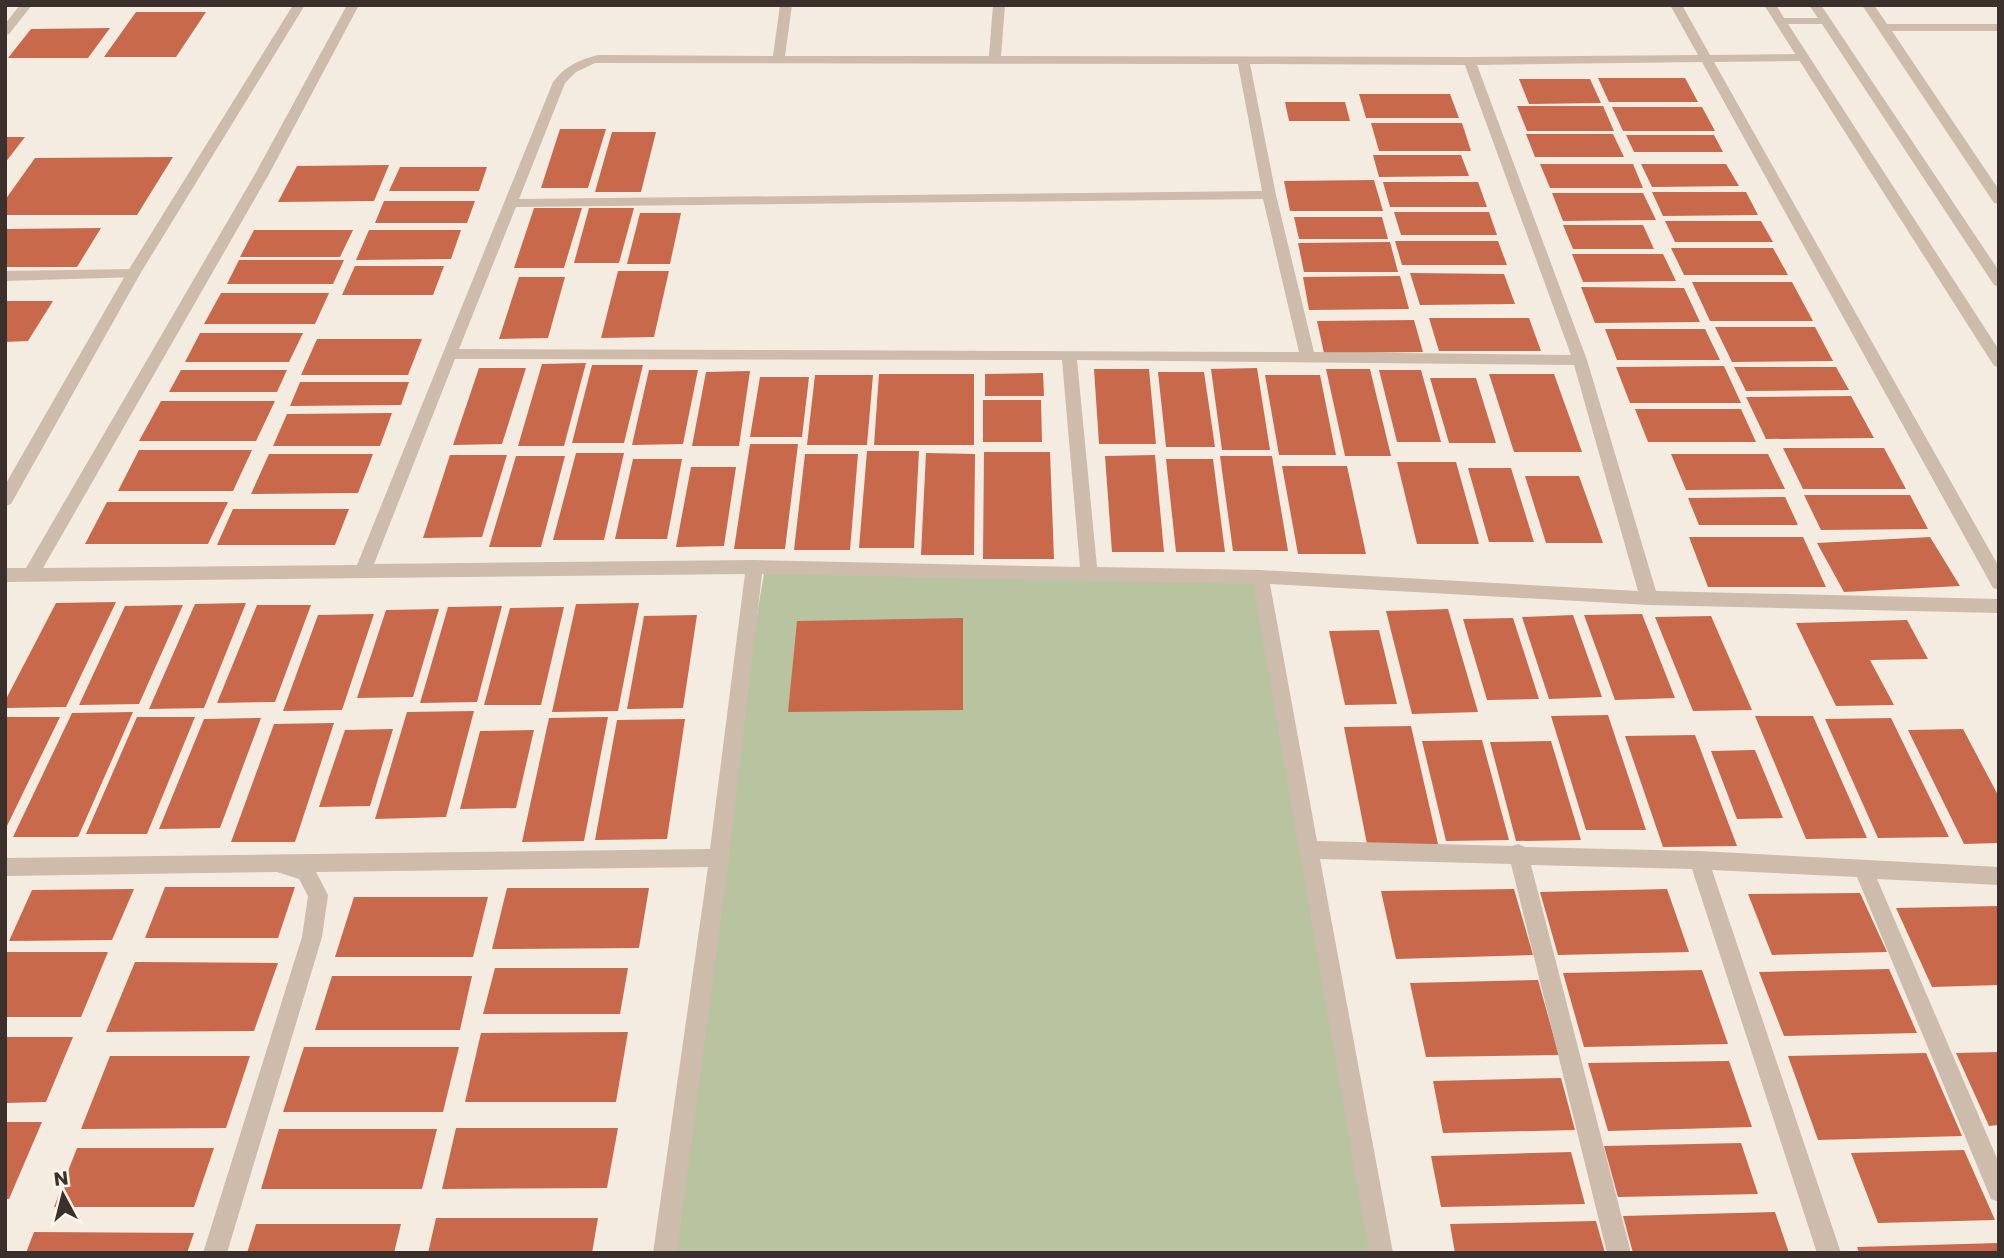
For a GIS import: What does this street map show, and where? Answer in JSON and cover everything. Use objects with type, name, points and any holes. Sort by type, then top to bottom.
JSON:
[{"type":"street","points":[[5,32],[26,5]]},
{"type":"street","points":[[5,500],[133,274],[299,5]]},
{"type":"street","points":[[32,574],[262,174],[353,5]]},
{"type":"street","points":[[779,59],[786,5]]},
{"type":"street","points":[[995,61],[999,5]]},
{"type":"street","points":[[1676,5],[1999,583]]},
{"type":"street","points":[[1770,5],[1999,362]]},
{"type":"street","points":[[1815,5],[1999,282]]},
{"type":"street","points":[[1868,5],[1993,183],[1999,200]]},
{"type":"street","points":[[1780,21],[1825,21]]},
{"type":"street","points":[[1883,28],[1999,27]]},
{"type":"street","points":[[363,571],[559,82],[569,69],[581,63],[598,59],[1469,61],[1803,57]]},
{"type":"street","points":[[1243,60],[1269,195],[1308,359]]},
{"type":"street","points":[[1469,61],[1580,360],[1649,598]]},
{"type":"street","points":[[512,203],[1269,195]]},
{"type":"street","points":[[5,276],[133,274]]},
{"type":"street","points":[[451,354],[1580,360]]},
{"type":"street","points":[[1069,356],[1089,573]]},
{"type":"street","points":[[5,575],[754,567],[1260,577],[1649,598],[1999,606]]},
{"type":"street","points":[[665,1253],[719,858],[754,567]]},
{"type":"street","points":[[1260,577],[1381,1253]]},
{"type":"street","points":[[1309,850],[1518,853],[1999,876]]},
{"type":"street","points":[[1518,853],[1619,1253]]},
{"type":"street","points":[[5,867],[719,858]]},
{"type":"street","points":[[1699,860],[1829,1253]]},
{"type":"street","points":[[215,1253],[312,937],[318,895],[306,872],[276,863]]},
{"type":"street","points":[[1863,869],[1999,1191]]},
{"type":"green space","points":[[764,573],[1259,578],[1375,1253],[662,1253],[730,777]]},
{"type":"building","points":[[136,12],[206,12],[176,57],[104,57]]},
{"type":"building","points":[[110,28],[88,58],[8,58],[31,29]]},
{"type":"building","points":[[1598,78],[1685,78],[1698,102],[1609,102]]},
{"type":"building","points":[[1519,79],[1590,79],[1601,103],[1529,104]]},
{"type":"building","points":[[1359,94],[1450,94],[1459,118],[1366,118]]},
{"type":"building","points":[[1285,102],[1345,102],[1350,121],[1289,121]]},
{"type":"building","points":[[1517,106],[1603,106],[1614,131],[1527,131]]},
{"type":"building","points":[[1612,107],[1702,107],[1715,131],[1623,131]]},
{"type":"building","points":[[1371,123],[1462,123],[1471,151],[1379,151]]},
{"type":"building","points":[[560,129],[606,129],[588,188],[541,188]]},
{"type":"building","points":[[612,132],[656,132],[641,192],[595,192]]},
{"type":"building","points":[[1526,134],[1613,134],[1624,157],[1535,157]]},
{"type":"building","points":[[1626,135],[1714,135],[1723,152],[1634,152]]},
{"type":"building","points":[[5,137],[25,137],[5,163]]},
{"type":"building","points":[[1373,155],[1461,155],[1469,176],[1379,177]]},
{"type":"building","points":[[173,157],[137,215],[5,215],[5,200],[35,158]]},
{"type":"building","points":[[1540,164],[1633,164],[1643,188],[1550,188]]},
{"type":"building","points":[[1641,164],[1726,164],[1739,186],[1652,187]]},
{"type":"building","points":[[389,165],[374,201],[278,202],[297,166]]},
{"type":"building","points":[[400,167],[487,167],[479,191],[389,191]]},
{"type":"building","points":[[1374,180],[1383,211],[1290,211],[1284,181]]},
{"type":"building","points":[[1383,182],[1478,182],[1487,207],[1390,207]]},
{"type":"building","points":[[1652,192],[1746,192],[1758,215],[1663,216]]},
{"type":"building","points":[[1552,193],[1643,193],[1656,220],[1563,221]]},
{"type":"building","points":[[384,201],[475,201],[467,223],[375,223]]},
{"type":"building","points":[[534,208],[582,208],[564,268],[514,268]]},
{"type":"building","points":[[589,208],[634,208],[619,263],[574,263]]},
{"type":"building","points":[[1394,212],[1489,212],[1497,235],[1401,235]]},
{"type":"building","points":[[640,213],[681,213],[670,264],[627,264]]},
{"type":"building","points":[[1294,217],[1382,217],[1388,239],[1299,239]]},
{"type":"building","points":[[1665,221],[1761,221],[1773,242],[1675,242]]},
{"type":"building","points":[[1563,225],[1643,225],[1654,249],[1573,249]]},
{"type":"building","points":[[101,228],[77,267],[5,267],[5,229]]},
{"type":"building","points":[[254,230],[353,230],[340,257],[240,257]]},
{"type":"building","points":[[369,230],[461,230],[451,259],[356,260]]},
{"type":"building","points":[[1395,241],[1498,241],[1507,265],[1402,265]]},
{"type":"building","points":[[1390,242],[1398,272],[1304,272],[1298,243]]},
{"type":"building","points":[[1671,248],[1773,248],[1788,275],[1684,275]]},
{"type":"building","points":[[1572,254],[1663,254],[1676,281],[1583,282]]},
{"type":"building","points":[[239,260],[344,260],[333,284],[227,284]]},
{"type":"building","points":[[355,266],[444,266],[433,295],[342,295]]},
{"type":"building","points":[[618,271],[669,271],[654,337],[601,338]]},
{"type":"building","points":[[1410,273],[1504,274],[1515,304],[1420,305]]},
{"type":"building","points":[[1400,276],[1409,309],[1309,310],[1303,277]]},
{"type":"building","points":[[519,277],[565,277],[548,338],[499,339]]},
{"type":"building","points":[[1692,282],[1792,282],[1813,321],[1710,321]]},
{"type":"building","points":[[1581,287],[1684,288],[1700,322],[1595,323]]},
{"type":"building","points":[[221,293],[329,293],[315,324],[204,324]]},
{"type":"building","points":[[5,301],[53,301],[28,341],[5,342]]},
{"type":"building","points":[[1429,318],[1529,318],[1541,351],[1439,351]]},
{"type":"building","points":[[1414,320],[1423,352],[1324,353],[1317,321]]},
{"type":"building","points":[[1715,327],[1815,327],[1833,361],[1732,362]]},
{"type":"building","points":[[1605,329],[1705,329],[1720,360],[1617,360]]},
{"type":"building","points":[[200,333],[303,333],[289,362],[185,362]]},
{"type":"building","points":[[317,339],[422,339],[408,375],[301,375]]},
{"type":"building","points":[[586,363],[564,446],[518,446],[542,364]]},
{"type":"building","points":[[592,365],[643,365],[624,443],[572,443]]},
{"type":"building","points":[[1724,366],[1741,403],[1630,403],[1616,367]]},
{"type":"building","points":[[1734,367],[1836,367],[1849,390],[1746,391]]},
{"type":"building","points":[[479,368],[526,368],[502,444],[453,445]]},
{"type":"building","points":[[1257,368],[1270,450],[1222,450],[1211,369]]},
{"type":"building","points":[[1094,369],[1149,369],[1156,444],[1099,444]]},
{"type":"building","points":[[1326,369],[1370,369],[1391,456],[1345,456]]},
{"type":"building","points":[[181,370],[287,370],[277,392],[169,392]]},
{"type":"building","points":[[649,370],[698,370],[683,444],[632,445]]},
{"type":"building","points":[[1379,370],[1421,370],[1441,442],[1397,442]]},
{"type":"building","points":[[750,371],[739,446],[692,446],[706,372]]},
{"type":"building","points":[[1158,372],[1204,372],[1215,447],[1166,447]]},
{"type":"building","points":[[1043,373],[1044,396],[985,396],[985,374]]},
{"type":"building","points":[[879,374],[974,374],[974,445],[874,445]]},
{"type":"building","points":[[1489,374],[1554,374],[1582,452],[1514,452]]},
{"type":"building","points":[[815,375],[873,375],[867,445],[807,445]]},
{"type":"building","points":[[1265,375],[1320,375],[1336,455],[1279,455]]},
{"type":"building","points":[[760,377],[809,377],[802,437],[750,437]]},
{"type":"building","points":[[1430,378],[1476,378],[1496,443],[1449,443]]},
{"type":"building","points":[[300,382],[409,382],[401,405],[290,406]]},
{"type":"building","points":[[1851,396],[1874,438],[1766,439],[1746,397]]},
{"type":"building","points":[[983,400],[1041,400],[1042,442],[983,442]]},
{"type":"building","points":[[161,401],[275,401],[256,441],[139,441]]},
{"type":"building","points":[[1635,409],[1741,409],[1756,442],[1648,442]]},
{"type":"building","points":[[392,413],[380,446],[273,446],[287,414]]},
{"type":"building","points":[[750,444],[798,444],[785,549],[734,549]]},
{"type":"building","points":[[1783,448],[1884,448],[1906,489],[1803,489]]},
{"type":"building","points":[[139,450],[252,450],[233,491],[118,491]]},
{"type":"building","points":[[867,451],[919,451],[914,548],[859,548]]},
{"type":"building","points":[[984,452],[1050,452],[1054,559],[983,559]]},
{"type":"building","points":[[576,453],[624,453],[604,540],[553,540]]},
{"type":"building","points":[[926,453],[975,454],[974,555],[921,555]]},
{"type":"building","points":[[269,454],[373,454],[358,493],[251,494]]},
{"type":"building","points":[[805,454],[858,454],[850,550],[794,550]]},
{"type":"building","points":[[1671,454],[1768,454],[1785,489],[1686,490]]},
{"type":"building","points":[[450,455],[507,455],[482,537],[423,538]]},
{"type":"building","points":[[1155,455],[1164,552],[1112,552],[1105,456]]},
{"type":"building","points":[[516,456],[565,456],[541,547],[489,547]]},
{"type":"building","points":[[1220,456],[1272,456],[1288,551],[1233,551]]},
{"type":"building","points":[[633,459],[682,459],[667,539],[615,539]]},
{"type":"building","points":[[1166,459],[1213,459],[1225,552],[1176,552]]},
{"type":"building","points":[[1397,462],[1456,462],[1479,544],[1417,544]]},
{"type":"building","points":[[1282,466],[1347,466],[1366,554],[1298,554]]},
{"type":"building","points":[[691,467],[736,467],[724,546],[676,547]]},
{"type":"building","points":[[1468,468],[1511,468],[1534,542],[1489,542]]},
{"type":"building","points":[[1525,476],[1579,476],[1603,543],[1546,543]]},
{"type":"building","points":[[1804,495],[1910,495],[1928,529],[1821,530]]},
{"type":"building","points":[[1785,497],[1798,525],[1699,525],[1688,498]]},
{"type":"building","points":[[107,502],[228,502],[208,544],[85,544]]},
{"type":"building","points":[[233,509],[349,509],[335,545],[217,545]]},
{"type":"building","points":[[1689,537],[1803,537],[1826,587],[1708,587]]},
{"type":"building","points":[[1930,537],[1960,586],[1844,592],[1817,543]]},
{"type":"building","points":[[116,602],[66,707],[5,708],[5,701],[56,603]]},
{"type":"building","points":[[246,603],[204,708],[149,709],[195,604]]},
{"type":"building","points":[[639,603],[618,711],[552,712],[576,604]]},
{"type":"building","points":[[183,605],[139,704],[79,705],[125,606]]},
{"type":"building","points":[[257,605],[311,605],[275,702],[217,703]]},
{"type":"building","points":[[502,606],[477,702],[420,703],[448,607]]},
{"type":"building","points":[[564,607],[541,705],[484,705],[510,608]]},
{"type":"building","points":[[439,609],[413,697],[357,698],[386,610]]},
{"type":"building","points":[[1448,609],[1478,712],[1412,714],[1386,611]]},
{"type":"building","points":[[374,614],[342,710],[283,711],[318,615]]},
{"type":"building","points":[[1642,614],[1675,698],[1615,700],[1584,615]]},
{"type":"building","points":[[697,615],[683,708],[627,709],[644,616]]},
{"type":"building","points":[[1573,615],[1602,697],[1549,699],[1522,617]]},
{"type":"building","points":[[1711,616],[1752,710],[1693,711],[1655,617]]},
{"type":"building","points":[[963,618],[963,710],[788,712],[797,621]]},
{"type":"building","points":[[1513,618],[1539,699],[1487,700],[1463,619]]},
{"type":"building","points":[[1907,620],[1928,659],[1870,660],[1894,705],[1836,706],[1796,623]]},
{"type":"building","points":[[1379,630],[1397,704],[1345,705],[1329,631]]},
{"type":"building","points":[[474,711],[446,817],[375,819],[407,712]]},
{"type":"building","points":[[133,712],[78,837],[13,837],[72,713]]},
{"type":"building","points":[[1608,715],[1646,830],[1586,830],[1551,716]]},
{"type":"building","points":[[1755,716],[1813,716],[1867,838],[1806,839]]},
{"type":"building","points":[[5,717],[60,717],[5,830]]},
{"type":"building","points":[[137,717],[195,717],[147,834],[86,834]]},
{"type":"building","points":[[608,717],[584,841],[522,842],[549,718]]},
{"type":"building","points":[[261,718],[220,828],[159,829],[204,719]]},
{"type":"building","points":[[1891,718],[1949,837],[1878,838],[1825,719]]},
{"type":"building","points":[[685,719],[667,839],[595,840],[617,720]]},
{"type":"building","points":[[334,723],[295,842],[231,842],[274,724]]},
{"type":"building","points":[[1411,726],[1438,844],[1367,844],[1344,727]]},
{"type":"building","points":[[393,729],[370,806],[319,807],[345,730]]},
{"type":"building","points":[[1963,729],[1999,797],[1999,843],[1964,844],[1908,730]]},
{"type":"building","points":[[534,730],[516,808],[460,809],[480,731]]},
{"type":"building","points":[[1695,735],[1737,846],[1663,847],[1625,736]]},
{"type":"building","points":[[1482,740],[1509,840],[1446,841],[1422,741]]},
{"type":"building","points":[[1551,741],[1581,840],[1516,841],[1490,742]]},
{"type":"building","points":[[1755,750],[1783,818],[1737,819],[1711,751]]},
{"type":"building","points":[[165,887],[295,887],[278,938],[145,938]]},
{"type":"building","points":[[507,888],[649,888],[639,948],[492,949]]},
{"type":"building","points":[[134,889],[112,940],[9,941],[32,890]]},
{"type":"building","points":[[1514,889],[1533,955],[1396,959],[1381,891]]},
{"type":"building","points":[[1667,889],[1689,952],[1558,955],[1540,892]]},
{"type":"building","points":[[1860,893],[1887,952],[1772,955],[1748,894]]},
{"type":"building","points":[[354,897],[488,897],[473,957],[335,957]]},
{"type":"building","points":[[1999,906],[1999,985],[1932,987],[1896,908]]},
{"type":"building","points":[[5,952],[108,952],[81,1017],[5,1017]]},
{"type":"building","points":[[135,962],[278,963],[254,1031],[106,1032]]},
{"type":"building","points":[[495,968],[628,968],[620,1014],[483,1014]]},
{"type":"building","points":[[1889,969],[1917,1033],[1784,1036],[1759,972]]},
{"type":"building","points":[[1702,970],[1728,1044],[1584,1047],[1563,973]]},
{"type":"building","points":[[332,976],[472,976],[460,1030],[315,1030]]},
{"type":"building","points":[[1538,980],[1559,1055],[1426,1057],[1410,983]]},
{"type":"building","points":[[628,1032],[616,1102],[465,1102],[481,1033]]},
{"type":"building","points":[[5,1037],[73,1037],[46,1102],[5,1103]]},
{"type":"building","points":[[304,1047],[459,1047],[443,1112],[283,1112]]},
{"type":"building","points":[[1999,1052],[1999,1125],[1989,1126],[1956,1053]]},
{"type":"building","points":[[1926,1053],[1962,1136],[1818,1140],[1788,1056]]},
{"type":"building","points":[[110,1056],[250,1056],[226,1128],[81,1129]]},
{"type":"building","points":[[1729,1061],[1752,1127],[1608,1131],[1588,1063]]},
{"type":"building","points":[[1561,1078],[1575,1130],[1443,1133],[1433,1081]]},
{"type":"building","points":[[5,1122],[42,1122],[9,1199],[5,1199]]},
{"type":"building","points":[[456,1128],[618,1128],[607,1188],[442,1189]]},
{"type":"building","points":[[279,1129],[437,1129],[422,1189],[261,1189]]},
{"type":"building","points":[[1741,1143],[1758,1194],[1618,1197],[1604,1146]]},
{"type":"building","points":[[77,1148],[214,1148],[194,1207],[54,1207]]},
{"type":"building","points":[[1964,1150],[1995,1220],[1878,1223],[1851,1153]]},
{"type":"building","points":[[1571,1152],[1585,1204],[1441,1207],[1431,1156]]},
{"type":"building","points":[[1775,1212],[1789,1253],[1633,1253],[1623,1216]]},
{"type":"building","points":[[436,1218],[598,1218],[592,1253],[428,1253]]},
{"type":"building","points":[[1596,1221],[1605,1253],[1455,1253],[1450,1224]]},
{"type":"building","points":[[256,1224],[401,1224],[394,1253],[247,1253]]},
{"type":"building","points":[[34,1232],[194,1233],[187,1253],[26,1253]]},
{"type":"building","points":[[1999,1243],[1999,1253],[1859,1253],[1857,1247]]}]
